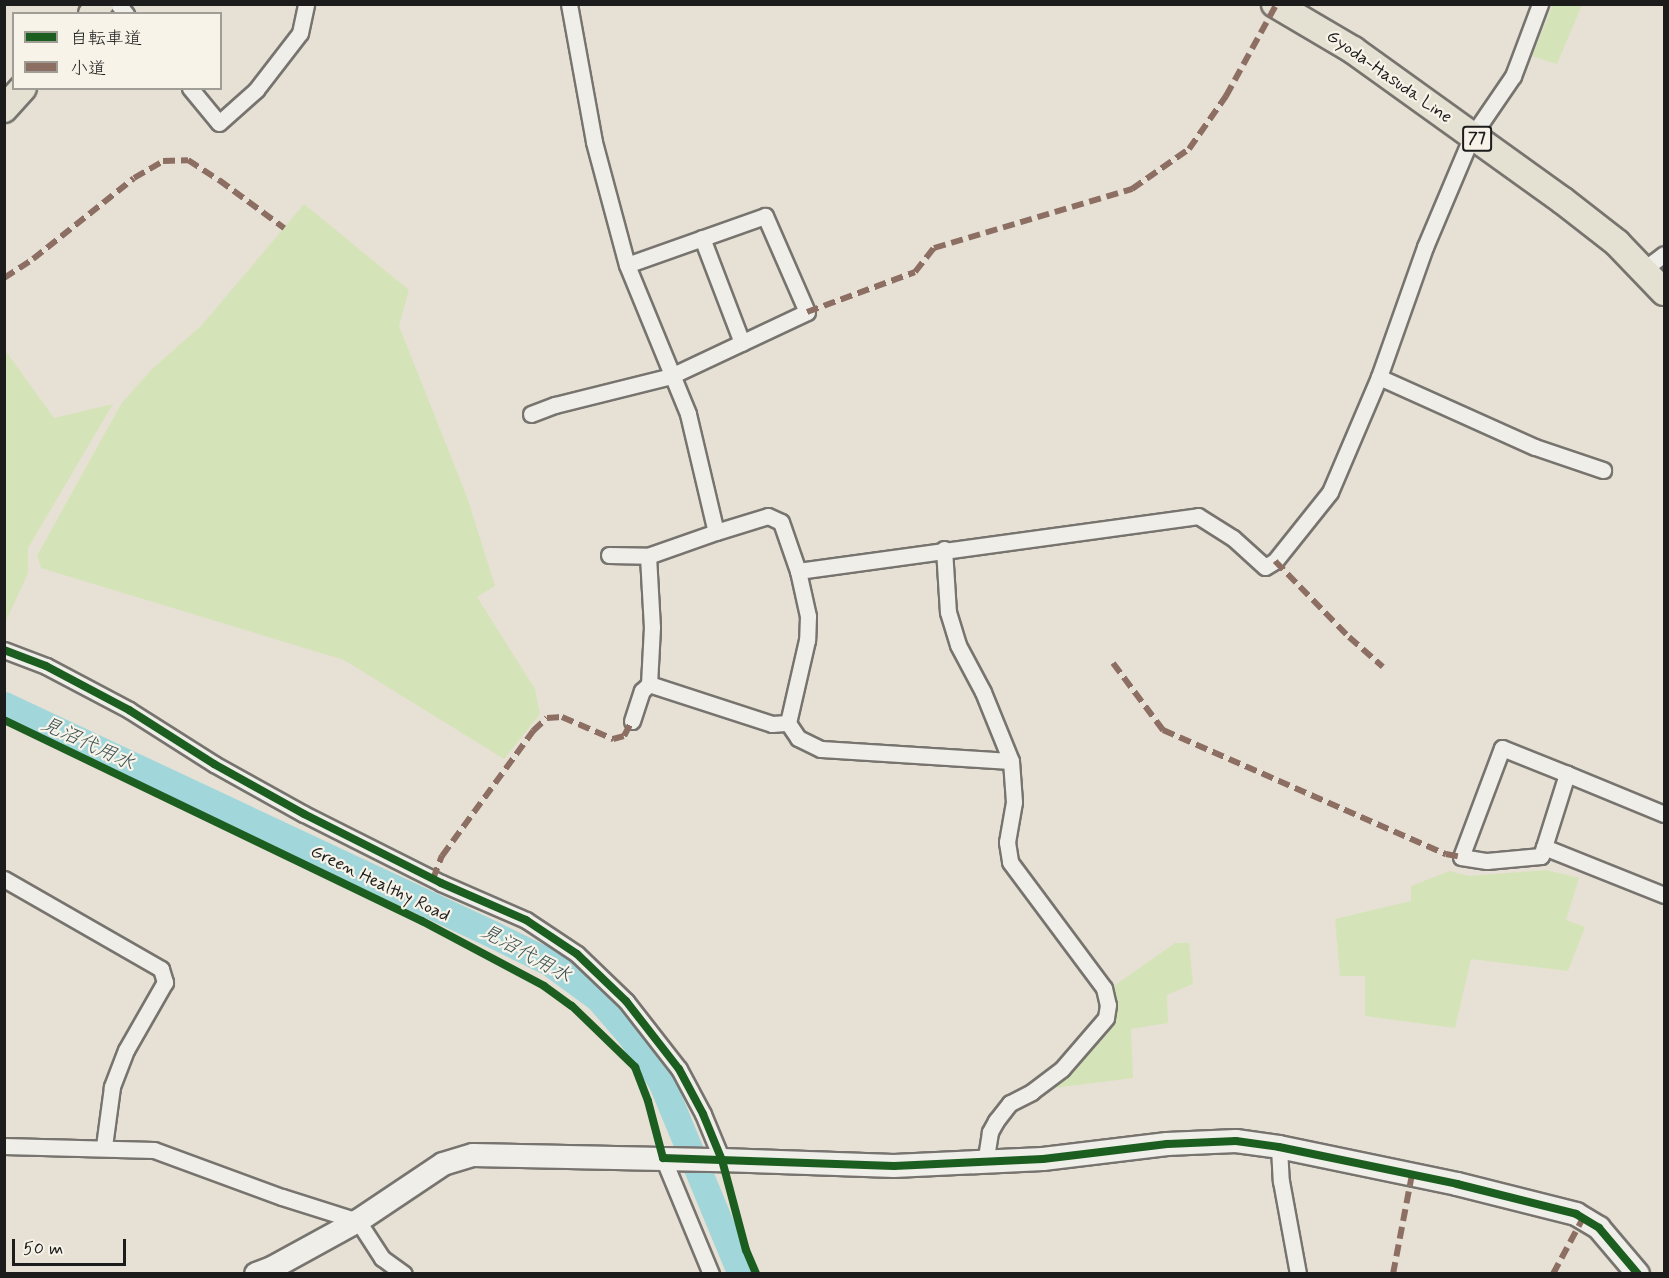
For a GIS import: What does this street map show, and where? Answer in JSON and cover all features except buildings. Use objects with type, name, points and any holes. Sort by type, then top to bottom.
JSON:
[{"type":"main road","name":"Gyoda-Hasuda Line","points":[[1275,4],[1353,50],[1594,224],[1665,292]]},
{"type":"street","points":[[192,90],[219,123],[256,90],[300,33],[306,4]]},
{"type":"street","points":[[569,4],[594,142],[627,265],[688,414],[716,532]]},
{"type":"street","points":[[798,571],[944,549],[1198,516],[1233,538],[1265,567],[1275,561],[1330,492],[1379,377],[1425,247],[1472,136],[1513,76],[1539,4]]},
{"type":"street","points":[[531,414],[555,405],[671,376],[807,312],[765,216],[627,265]]},
{"type":"street","points":[[702,238],[742,343]]},
{"type":"street","points":[[1643,270],[1665,254]]},
{"type":"street","points":[[1379,377],[1535,447],[1603,470]]},
{"type":"street","points":[[609,555],[648,556],[768,516],[781,522],[798,571],[808,616],[807,640],[788,723],[798,738],[821,749],[1011,761]]},
{"type":"street","points":[[944,549],[948,612],[958,645],[983,692],[1011,761],[1014,802],[1007,842],[1010,862],[1104,988],[1108,1005],[1106,1018],[1062,1069],[1032,1092],[1010,1103],[990,1132],[985,1162]]},
{"type":"street","points":[[632,721],[642,692],[649,684],[652,617],[648,556]]},
{"type":"street","points":[[4,650],[45,666],[129,710],[214,764],[304,814],[441,883],[526,920],[577,954],[626,1001],[679,1070],[703,1114],[719,1160]]},
{"type":"street","points":[[649,684],[772,724],[788,723]]},
{"type":"street","points":[[1567,774],[1541,856],[1487,861],[1461,857],[1502,748],[1567,774],[1665,814]]},
{"type":"street","points":[[1544,847],[1665,895]]},
{"type":"street","points":[[4,879],[161,969],[165,982],[126,1050],[112,1088],[104,1146]]},
{"type":"street","points":[[256,1274],[272,1268],[358,1221],[443,1164],[473,1155],[668,1158],[894,1166],[1043,1159],[1178,1143],[1236,1141],[1279,1147],[1457,1184],[1576,1214],[1599,1228],[1638,1274]]},
{"type":"street","points":[[4,1146],[104,1146],[154,1150],[282,1197],[358,1221],[382,1258],[405,1274]]},
{"type":"street","points":[[1279,1147],[1281,1181],[1298,1274]]},
{"type":"street","points":[[668,1158],[711,1274]]},
{"type":"green space","points":[[1553,4],[1582,5],[1557,64],[1532,56]]},
{"type":"green space","points":[[304,204],[409,290],[399,326],[467,497],[495,586],[477,597],[535,689],[540,714],[504,759],[344,660],[41,568],[37,556],[121,404],[152,369],[202,325]]},
{"type":"green space","points":[[5,350],[54,418],[113,404],[28,548],[28,573],[5,623]]},
{"type":"green space","points":[[1546,870],[1579,878],[1566,920],[1585,927],[1568,971],[1471,959],[1455,1028],[1365,1016],[1365,976],[1340,976],[1335,919],[1411,901],[1411,886],[1450,871],[1469,876]]},
{"type":"green space","points":[[1175,943],[1189,943],[1193,984],[1167,995],[1168,1023],[1131,1029],[1133,1078],[1054,1088],[1108,1034],[1115,1007],[1111,988]]},
{"type":"waterway","name":"見沼代用水","points":[[4,705],[549,962],[598,998],[630,1035],[661,1081],[741,1274]]},
{"type":"marked path","points":[[807,312],[915,272],[934,248],[1132,189],[1189,149],[1226,96],[1276,5]]},
{"type":"marked path","points":[[4,278],[33,259],[134,178],[163,161],[188,160],[284,228]]},
{"type":"marked path","points":[[1275,561],[1349,637],[1383,667]]},
{"type":"marked path","points":[[1113,663],[1163,730],[1446,854],[1461,857]]},
{"type":"marked path","points":[[433,879],[442,856],[533,731],[547,718],[562,717],[613,739],[624,736],[632,721]]},
{"type":"marked path","points":[[1393,1274],[1412,1174]]},
{"type":"marked path","points":[[1553,1274],[1583,1218]]},
{"type":"cycle path","points":[[4,650],[46,666],[129,710],[214,764],[304,814],[441,883],[526,920],[577,954],[626,1001],[679,1069],[703,1114],[722,1160],[746,1250],[756,1274]]},
{"type":"cycle path","name":"Green Healthy Road","points":[[4,720],[422,921],[544,986],[572,1006],[635,1067],[648,1101],[663,1158],[894,1166],[1043,1159],[1167,1144],[1236,1141],[1279,1147],[1457,1184],[1576,1214],[1599,1228],[1638,1274]]}]
